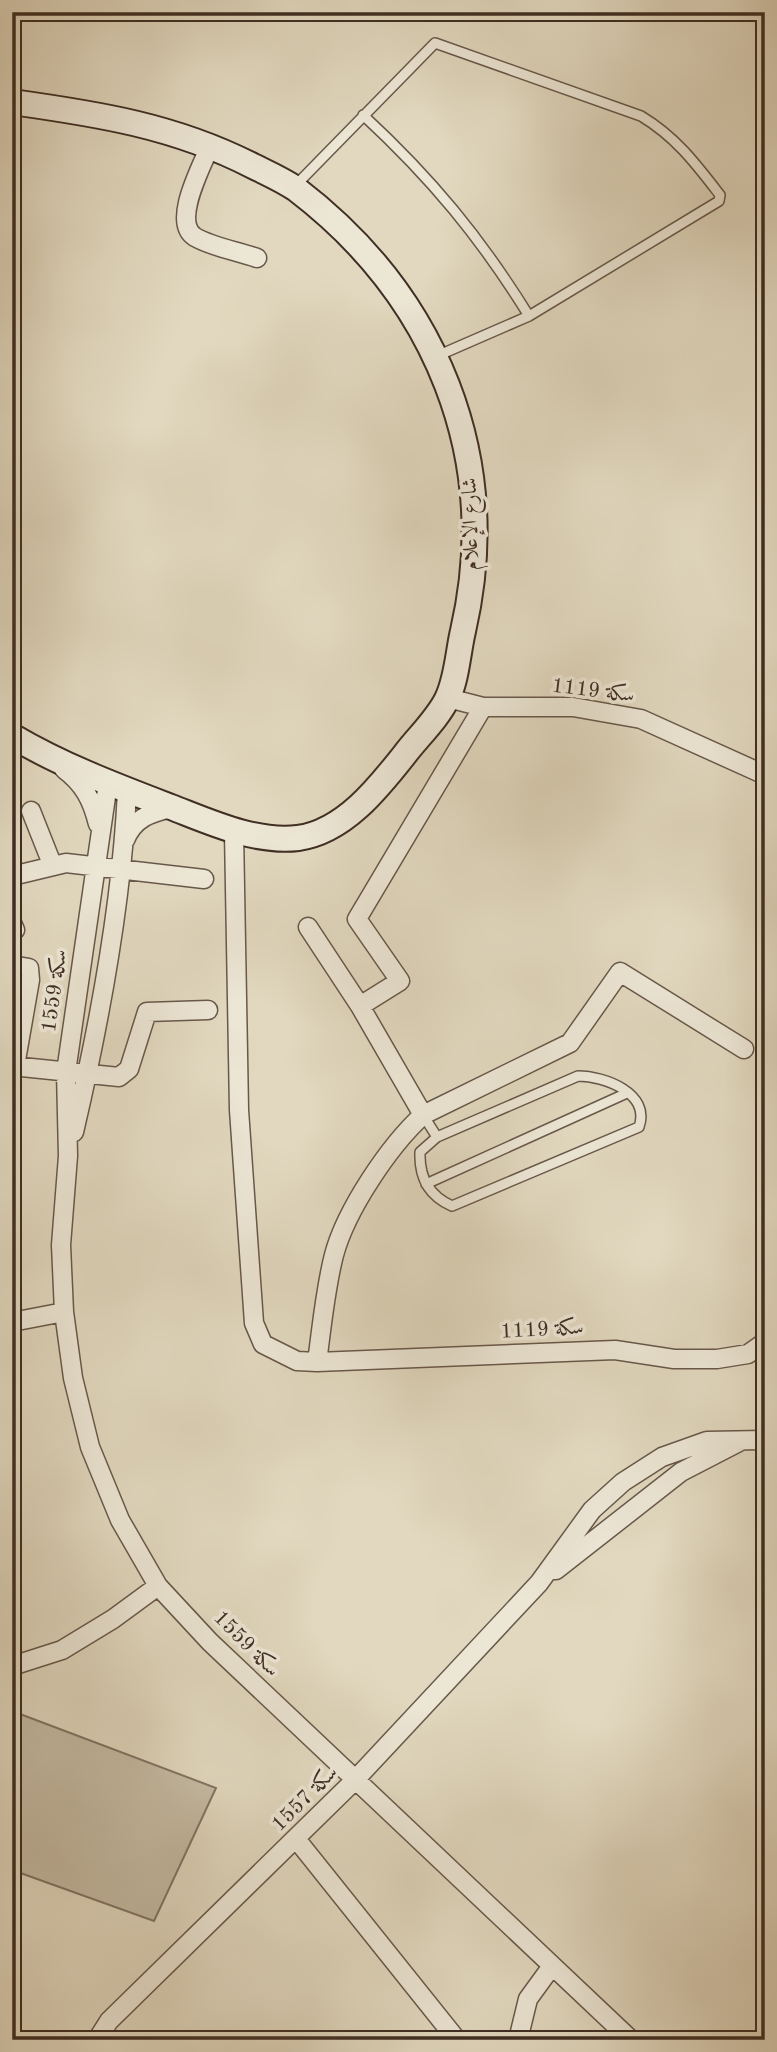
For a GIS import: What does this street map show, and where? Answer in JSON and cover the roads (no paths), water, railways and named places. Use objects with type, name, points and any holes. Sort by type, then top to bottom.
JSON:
[{"type":"main road","name":"شارع الإعلام","points":[[12,102],[125,119],[210,146],[294,187],[379,268],[413,314],[437,356],[464,435],[474,508],[475,550],[470,601],[447,698],[376,791],[331,827],[298,838],[234,832],[117,787],[50,758],[12,736]]},
{"type":"street","points":[[210,146],[184,215],[187,228],[196,237],[257,258]]},
{"type":"street","name":"سكة 1119","points":[[447,698],[483,707],[573,707],[641,719],[765,775]]},
{"type":"street","points":[[360,1006],[400,981],[357,919],[483,707]]},
{"type":"street","name":"سكة 1559","points":[[50,758],[84,786],[93,803],[100,834]]},
{"type":"street","name":"سكة 1559","points":[[117,787],[100,834],[66,1072],[68,1156],[61,1245],[64,1312],[72,1378],[90,1447],[120,1520],[158,1586],[210,1642],[354,1782],[631,2040]]},
{"type":"street","name":"سكة 1559","points":[[68,1156],[88,1075],[121,867],[124,843],[117,787]]},
{"type":"street","points":[[124,843],[130,829],[140,818],[171,808]]},
{"type":"street","points":[[31,811],[52,864]]},
{"type":"street","name":"سكة 1119","points":[[234,832],[239,1110],[254,1323],[263,1343],[297,1361],[317,1362],[615,1350],[674,1359],[717,1359],[748,1353],[765,1342]]},
{"type":"street","points":[[12,876],[52,864],[97,864],[204,879]]},
{"type":"street","points":[[308,927],[360,1006],[423,1115]]},
{"type":"street","points":[[12,965],[29,968],[30,980],[13,1066],[119,1077],[129,1069],[141,1024],[147,1012],[208,1010]]},
{"type":"street","points":[[317,1362],[335,1252],[376,1171],[397,1139],[423,1115],[569,1043],[620,972],[744,1049]]},
{"type":"street","points":[[12,1322],[64,1312]]},
{"type":"street","name":"سكة 1557","points":[[539,1583],[681,1472],[743,1440]]},
{"type":"street","name":"سكة 1557","points":[[97,2040],[109,2021],[354,1782],[539,1583],[601,1503],[632,1476],[662,1457],[707,1441],[765,1440]]},
{"type":"street","points":[[632,1476],[651,1497]]},
{"type":"street","points":[[601,1503],[620,1520]]},
{"type":"street","points":[[12,1666],[62,1650],[113,1619],[158,1586]]},
{"type":"street","points":[[297,1840],[457,2040]]},
{"type":"street","points":[[518,2040],[528,1999],[552,1966]]},
{"type":"lane","points":[[294,187],[435,43],[641,116],[662,129],[685,149],[721,200],[529,316],[437,356]]},
{"type":"lane","points":[[363,115],[411,160],[455,208],[494,261],[529,316]]},
{"type":"lane","points":[[578,1076],[610,1080],[639,1104],[643,1116],[639,1127],[452,1206],[437,1199],[426,1184],[419,1165],[420,1152],[437,1137],[578,1076]]},
{"type":"lane","points":[[426,1184],[627,1093]]},
{"type":"lane","points":[[423,1115],[437,1137]]}]
